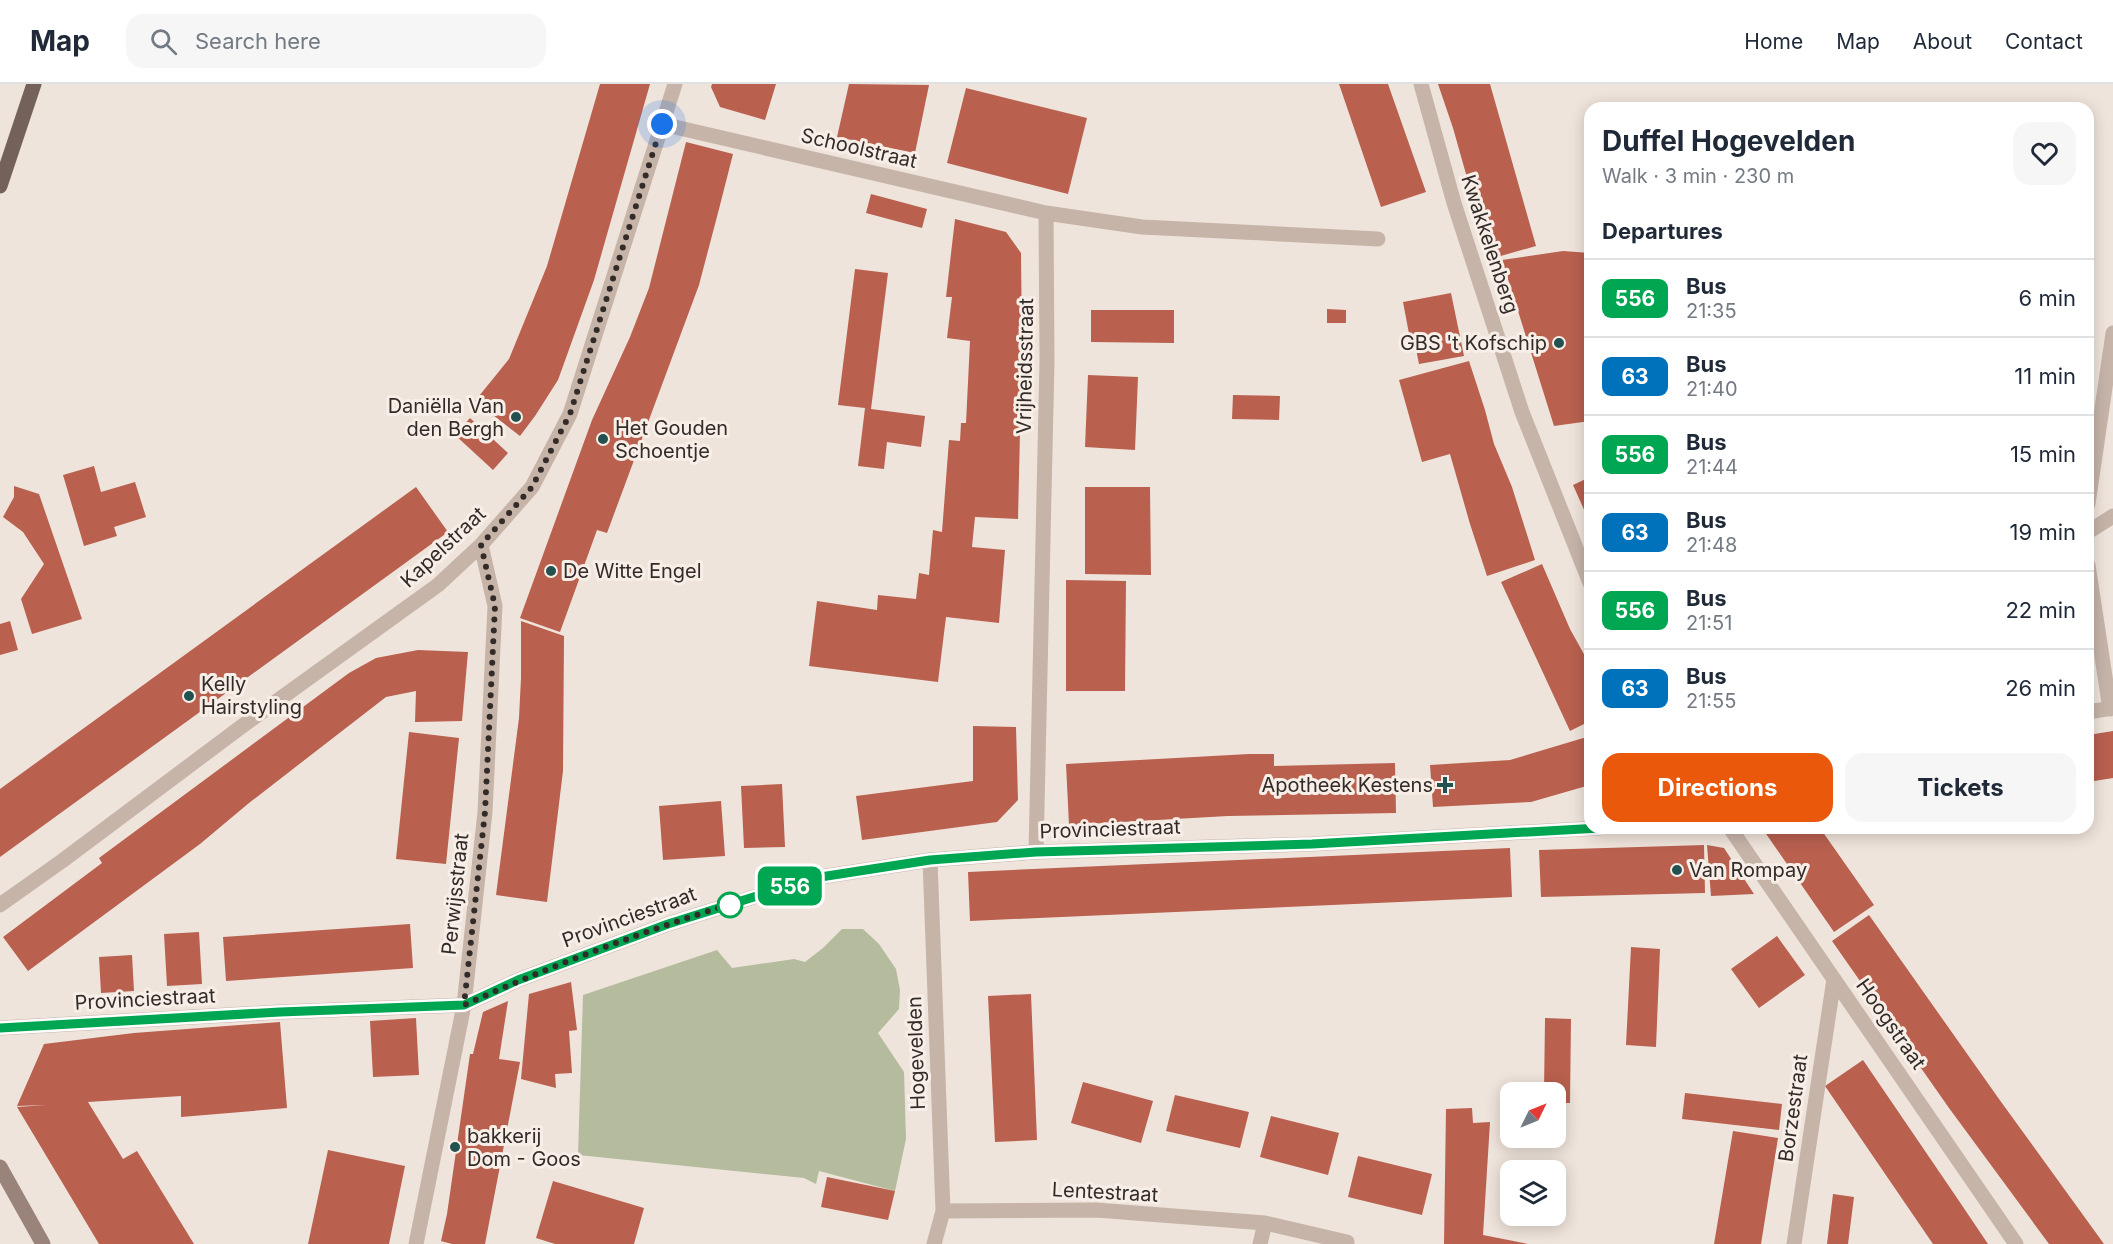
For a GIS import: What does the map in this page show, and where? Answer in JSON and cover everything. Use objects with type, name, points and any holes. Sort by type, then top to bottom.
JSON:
[{"type":"main road","points":[[0,186],[34,84]]},
{"type":"street","name":"Kapelstraat","points":[[0,904],[438,585],[481,545],[532,487],[570,414],[675,84]]},
{"type":"street","name":"Kwakkelenberg","points":[[1420,84],[1454,203],[1522,412],[1584,568]]},
{"type":"street","name":"Schoolstraat","points":[[662,124],[1046,213]]},
{"type":"street","points":[[1046,213],[1142,227],[1377,239]]},
{"type":"street","name":"Vrijheidsstraat","points":[[1036,852],[1047,361],[1046,213]]},
{"type":"street","points":[[2094,463],[2113,333]]},
{"type":"street","points":[[2094,528],[2113,516]]},
{"type":"street","name":"Perwijsstraat","points":[[416,1244],[464,1005],[485,812],[495,606],[481,545]]},
{"type":"street","points":[[2094,602],[2111,708],[2094,711]]},
{"type":"street","name":"Provinciestraat","points":[[0,1028],[280,1012],[464,1005],[518,980],[668,924],[814,878],[930,860],[1036,852],[1312,844],[1584,829]]},
{"type":"street","name":"Hoogstraat","points":[[1734,834],[2016,1244]]},
{"type":"street","name":"Hogevelden","points":[[930,860],[943,1211],[934,1244]]},
{"type":"street","name":"Borzestraat","points":[[1794,1244],[1834,979]]},
{"type":"street","points":[[0,1167],[43,1244]]},
{"type":"street","name":"Lentestraat","points":[[943,1211],[1096,1210],[1265,1223],[1347,1242],[1347,1244]]},
{"type":"street","points":[[1260,1244],[1265,1223]]},
{"type":"green space","points":[[842,929],[863,929],[879,944],[896,969],[900,990],[899,1009],[878,1033],[904,1072],[906,1139],[895,1191],[819,1171],[816,1184],[804,1178],[578,1155],[583,995],[717,950],[732,968],[794,959],[805,962]]},
{"type":"building","points":[[600,84],[650,84],[594,280],[558,380],[520,436],[475,401],[509,359],[547,266]]},
{"type":"building","points":[[712,84],[776,84],[765,120],[720,107],[711,87]]},
{"type":"building","points":[[849,84],[929,85],[915,153],[837,137]]},
{"type":"building","points":[[1339,84],[1388,84],[1426,192],[1381,207]]},
{"type":"building","points":[[1438,84],[1490,84],[1536,246],[1490,259],[1453,128]]},
{"type":"building","points":[[966,88],[1087,118],[1068,194],[947,163]]},
{"type":"building","points":[[686,142],[733,154],[719,209],[699,285],[607,533],[597,530],[560,632],[520,618],[592,420],[630,337],[649,288]]},
{"type":"building","points":[[871,194],[927,209],[922,228],[866,213]]},
{"type":"building","points":[[955,219],[1006,232],[1021,253],[1022,344],[1018,519],[975,517],[972,547],[1005,550],[999,623],[946,617],[938,682],[809,666],[817,601],[877,610],[878,595],[916,599],[919,573],[929,575],[933,530],[942,532],[949,440],[960,441],[961,423],[966,423],[970,341],[947,338],[952,297],[946,297]]},
{"type":"building","name":"GBS 't Kofschip","points":[[1563,251],[1584,253],[1584,422],[1554,426],[1502,260]]},
{"type":"building","points":[[855,269],[888,273],[871,409],[925,416],[921,447],[887,442],[884,469],[858,466],[865,408],[838,405]]},
{"type":"building","points":[[1451,293],[1464,356],[1419,364],[1414,339],[1410,339],[1403,302]]},
{"type":"building","points":[[1327,309],[1346,310],[1346,323],[1327,323]]},
{"type":"building","points":[[1091,310],[1174,310],[1174,343],[1091,342]]},
{"type":"building","points":[[1469,361],[1494,444],[1512,487],[1535,560],[1487,576],[1450,454],[1422,462],[1399,380]]},
{"type":"building","points":[[1088,375],[1138,377],[1135,450],[1085,447]]},
{"type":"building","points":[[1233,395],[1280,396],[1279,420],[1232,419]]},
{"type":"building","points":[[470,418],[508,453],[493,470],[455,435]]},
{"type":"building","points":[[94,466],[101,492],[135,482],[146,517],[114,527],[117,536],[84,546],[63,475]]},
{"type":"building","points":[[1584,480],[1584,510],[1573,485]]},
{"type":"building","points":[[14,486],[39,494],[82,619],[32,634],[21,599],[44,564],[23,532],[3,517],[14,497]]},
{"type":"building","points":[[416,487],[448,532],[0,857],[0,789]]},
{"type":"building","points":[[1085,487],[1150,487],[1151,575],[1085,574]]},
{"type":"building","points":[[1542,564],[1570,629],[1584,654],[1584,724],[1570,731],[1501,582]]},
{"type":"building","points":[[1066,580],[1126,581],[1125,691],[1066,691]]},
{"type":"building","points":[[10,621],[18,650],[0,655],[0,624]]},
{"type":"building","points":[[521,621],[564,636],[563,771],[547,902],[496,895],[519,718]]},
{"type":"building","points":[[418,650],[468,652],[462,721],[415,722],[416,691],[386,697],[200,844],[28,971],[3,937],[102,863],[99,858],[349,673],[376,658]]},
{"type":"building","points":[[973,726],[1016,727],[1018,800],[997,822],[862,840],[856,796],[973,781]]},
{"type":"building","points":[[2113,731],[2113,778],[2094,781],[2094,734]]},
{"type":"building","points":[[409,732],[459,738],[446,864],[396,859]]},
{"type":"building","points":[[1584,738],[1584,787],[1531,802],[1433,807],[1430,765],[1510,760]]},
{"type":"building","points":[[1274,754],[1274,766],[1395,763],[1396,813],[1228,816],[1069,825],[1066,764]]},
{"type":"building","points":[[782,784],[785,847],[744,848],[741,786]]},
{"type":"building","points":[[721,801],[725,856],[663,860],[659,806]]},
{"type":"building","points":[[1766,834],[1824,834],[1874,905],[1834,932]]},
{"type":"building","points":[[1704,845],[1705,893],[1541,897],[1539,850]]},
{"type":"building","points":[[1707,845],[1724,848],[1754,894],[1711,896]]},
{"type":"building","points":[[1510,848],[1512,897],[970,921],[968,872]]},
{"type":"building","points":[[1869,915],[2104,1244],[2049,1244],[1949,1108],[1832,941]]},
{"type":"building","points":[[410,924],[413,968],[226,981],[223,937]]},
{"type":"building","points":[[199,932],[202,984],[167,986],[164,934]]},
{"type":"building","points":[[1777,936],[1805,975],[1759,1008],[1731,969]]},
{"type":"building","points":[[1631,947],[1660,949],[1656,1047],[1626,1045]]},
{"type":"building","points":[[132,955],[134,991],[101,993],[99,957]]},
{"type":"building","points":[[571,982],[577,1030],[569,1031],[572,1073],[555,1074],[556,1088],[521,1079],[529,994]]},
{"type":"building","points":[[1031,994],[1037,1140],[995,1142],[988,996]]},
{"type":"building","points":[[508,1001],[499,1059],[520,1062],[485,1244],[452,1244],[441,1241],[470,1054],[473,1054],[483,1012]]},
{"type":"building","points":[[416,1018],[419,1075],[373,1077],[370,1021]]},
{"type":"building","points":[[1545,1018],[1571,1019],[1570,1103],[1566,1103],[1566,1082],[1544,1082]]},
{"type":"building","points":[[280,1022],[287,1108],[181,1117],[181,1096],[88,1102],[123,1159],[137,1151],[194,1244],[99,1244],[17,1107],[47,1105],[17,1106],[44,1044],[134,1033]]},
{"type":"building","points":[[1863,1060],[1988,1244],[1933,1244],[1825,1086]]},
{"type":"building","points":[[1083,1082],[1153,1101],[1141,1143],[1071,1123]]},
{"type":"building","points":[[1685,1093],[1782,1104],[1779,1130],[1682,1119]]},
{"type":"building","points":[[1175,1095],[1249,1112],[1240,1148],[1166,1131]]},
{"type":"building","points":[[1472,1108],[1473,1123],[1490,1122],[1483,1235],[1528,1244],[1444,1244],[1446,1109]]},
{"type":"building","points":[[1271,1116],[1339,1133],[1328,1175],[1260,1157]]},
{"type":"building","points":[[1733,1131],[1778,1138],[1761,1244],[1714,1244]]},
{"type":"building","points":[[328,1150],[405,1166],[389,1244],[308,1244]]},
{"type":"building","points":[[1358,1156],[1432,1174],[1422,1215],[1348,1197]]},
{"type":"building","points":[[827,1177],[895,1191],[888,1220],[821,1207]]},
{"type":"building","points":[[553,1181],[644,1208],[634,1244],[555,1244],[536,1238]]},
{"type":"building","points":[[1833,1194],[1854,1197],[1848,1244],[1827,1244]]},
{"type":"bus line","name":"556","points":[[0,1028],[280,1012],[464,1005],[518,980],[668,924],[814,878],[930,860],[1036,852],[1312,844],[1584,829]]},
{"type":"place","name":"GBS 't Kofschip","points":[[1559,343]]},
{"type":"place","name":"Daniëlla Van den Bergh","points":[[516,417]]},
{"type":"place","name":"Het Gouden Schoentje","points":[[603,439]]},
{"type":"place","name":"De Witte Engel","points":[[551,571]]},
{"type":"place","name":"Kelly Hairstyling","points":[[189,696]]},
{"type":"place","name":"Apotheek Kestens","points":[[1445,785]]},
{"type":"place","name":"Van Rompay","points":[[1677,870]]},
{"type":"place","name":"bakkerij Dom - Goos","points":[[455,1147]]},
{"type":"route","points":[[662,124],[570,414],[532,487],[481,545],[495,606],[485,812],[464,1005],[539,972],[668,924],[737,902],[730,905]]}]
